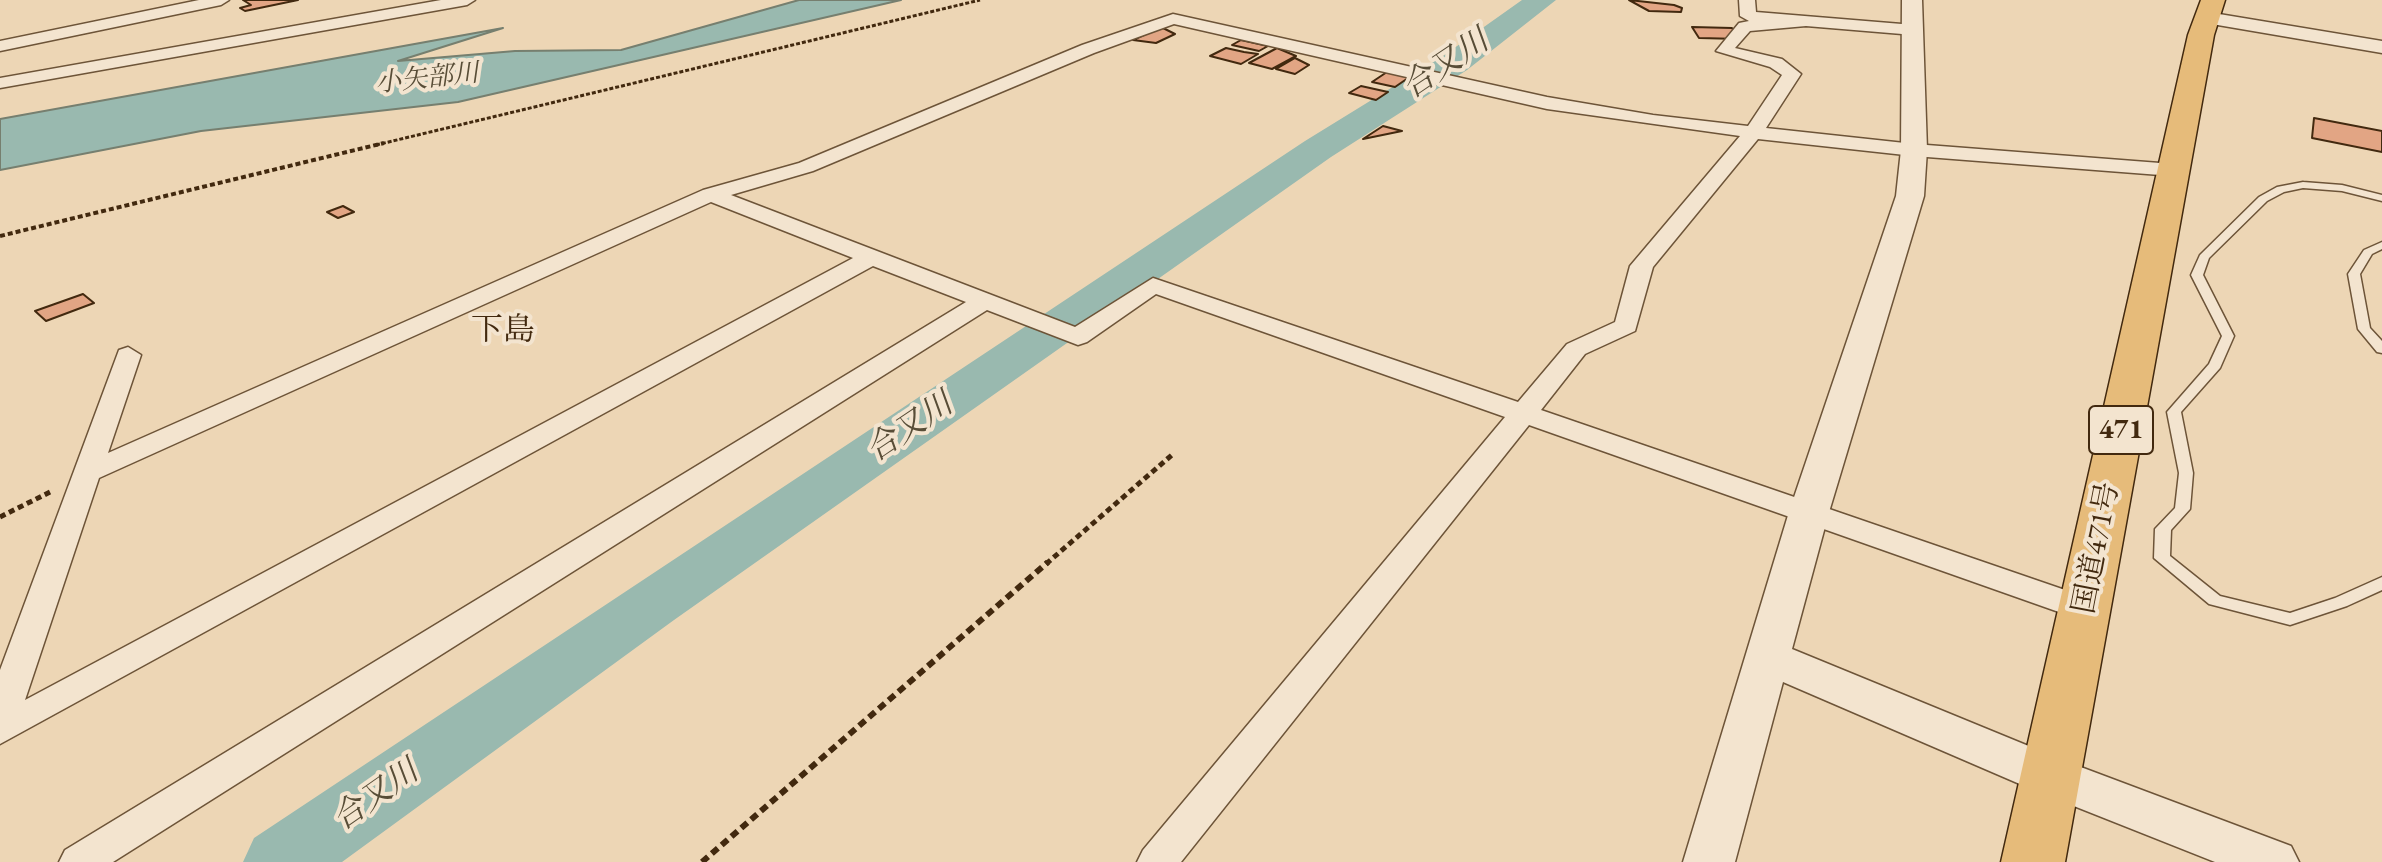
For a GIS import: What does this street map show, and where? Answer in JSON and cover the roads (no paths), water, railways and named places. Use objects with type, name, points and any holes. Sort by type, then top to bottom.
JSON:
[{"type":"highway","name":"国道471号","points":[[2043,859],[2053,777],[2085,609],[2173,170],[2210,9]]},
{"type":"street","points":[[0,46],[221,0]]},
{"type":"street","points":[[0,83],[467,0]]},
{"type":"street","points":[[1747,0],[1748,16],[1802,22]]},
{"type":"street","points":[[2210,9],[2382,47]]},
{"type":"street","points":[[1157,862],[1576,349],[1626,326],[1642,266],[1752,134],[1792,74],[1776,63],[1724,51],[1745,26],[1913,15],[1914,150],[1910,196],[1809,512],[1709,862]]},
{"type":"street","points":[[87,473],[710,194],[806,167],[1088,49],[1173,19],[1638,119],[1914,150],[2173,170]]},
{"type":"street","points":[[710,194],[1078,337],[1153,285],[2085,609]]},
{"type":"street","points":[[0,730],[870,258]]},
{"type":"street","points":[[79,862],[985,301]]},
{"type":"street","points":[[0,720],[128,355]]},
{"type":"street","points":[[1769,658],[2053,777],[2273,862]]},
{"type":"lane","points":[[2382,198],[2316,186],[2281,189],[2263,199],[2204,257],[2197,275],[2228,336],[2215,365],[2174,412],[2186,473],[2182,509],[2163,529],[2162,558],[2215,600],[2290,619],[2382,583]]},
{"type":"lane","points":[[2382,245],[2368,252],[2354,274],[2364,329],[2382,349]]},
{"type":"water","name":"小矢部川","points":[[799,0],[901,0],[458,102],[201,131],[0,170],[0,119],[503,28],[398,61],[515,51],[621,50]]},
{"type":"waterway","name":"合又川","points":[[282,862],[651,604],[1318,149],[1455,63],[1541,0]]},
{"type":"district","name":"下島","points":[[503,331]]}]
